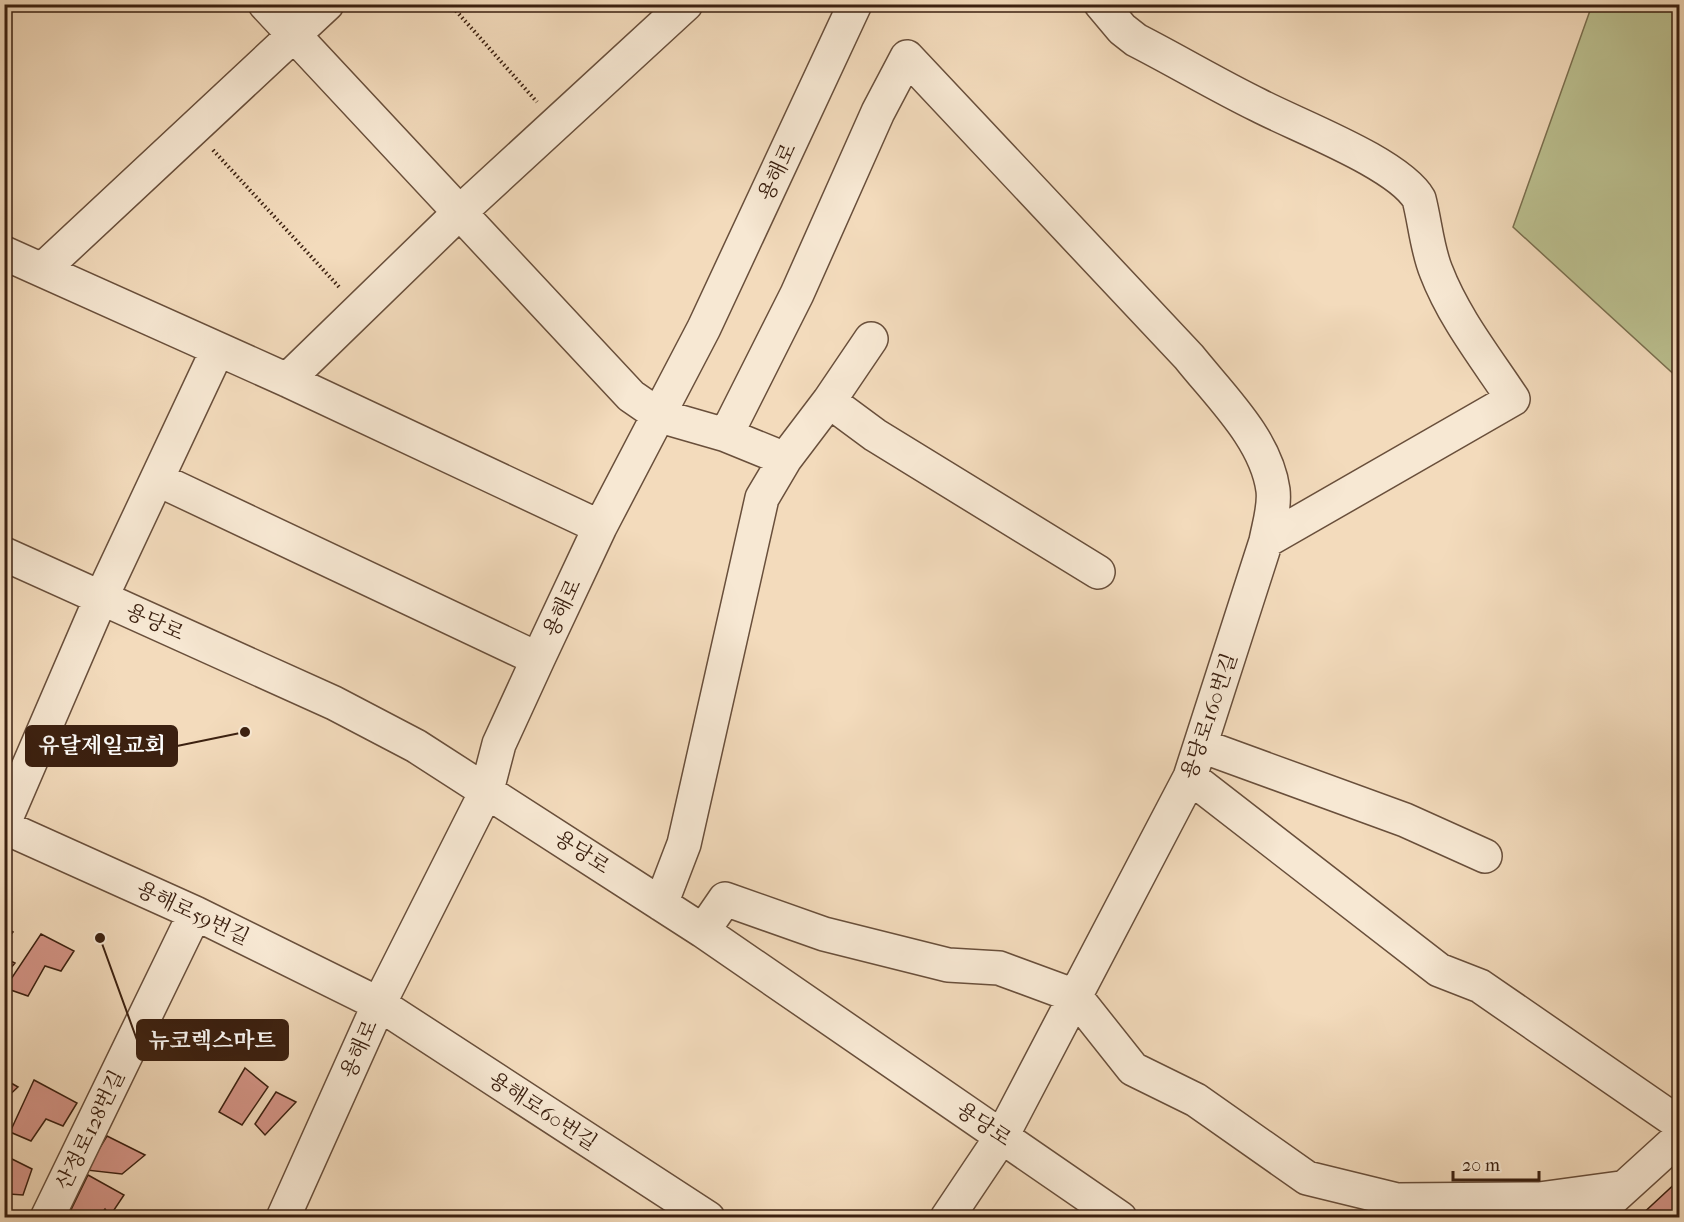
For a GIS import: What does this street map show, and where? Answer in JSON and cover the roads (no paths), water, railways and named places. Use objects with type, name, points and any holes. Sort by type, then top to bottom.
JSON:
[{"type":"street","points":[[265,4],[631,396],[660,416],[726,435],[785,459]]},
{"type":"street","points":[[42,270],[327,4]]},
{"type":"street","points":[[287,380],[460,212],[686,4]]},
{"type":"street","name":"용해로","points":[[283,1218],[379,1004],[487,790],[499,744],[600,527],[704,328],[855,4]]},
{"type":"street","points":[[1101,4],[1122,29],[1136,40],[1255,104],[1387,168],[1413,189],[1419,199],[1435,268],[1445,292],[1456,313],[1513,399],[1266,541]]},
{"type":"street","name":"용당로160번길","points":[[726,435],[797,294],[878,112],[907,57],[1181,348],[1231,409],[1268,467],[1273,507],[1266,541],[1202,746],[1190,777],[1002,1136],[946,1218]]},
{"type":"street","points":[[4,253],[217,351],[287,380],[600,527]]},
{"type":"street","points":[[661,904],[684,844],[762,498],[785,459],[829,401],[871,339]]},
{"type":"street","points":[[4,823],[101,598],[217,351]]},
{"type":"street","points":[[829,401],[876,435],[1098,572]]},
{"type":"street","points":[[157,479],[538,659]]},
{"type":"street","name":"용당로","points":[[4,555],[334,703],[416,746],[703,932],[1120,1218]]},
{"type":"street","points":[[1202,746],[1405,820],[1485,856]]},
{"type":"street","points":[[1190,777],[1438,970],[1480,986],[1680,1124]]},
{"type":"street","name":"용해로59번길","points":[[4,827],[195,913],[379,1004]]},
{"type":"street","points":[[703,932],[725,898],[824,934],[948,965],[999,968],[1075,996],[1133,1069],[1196,1100],[1307,1178],[1397,1200],[1539,1199],[1620,1188]]},
{"type":"street","name":"산정로128번길","points":[[47,1218],[195,913]]},
{"type":"street","name":"용해로60번길","points":[[379,1004],[708,1218]]},
{"type":"street","points":[[1591,1218],[1620,1188],[1680,1137]]},
{"type":"place","name":"유달제일교회","points":[[245,732]]},
{"type":"place","name":"뉴코렉스마트","points":[[100,938]]}]
